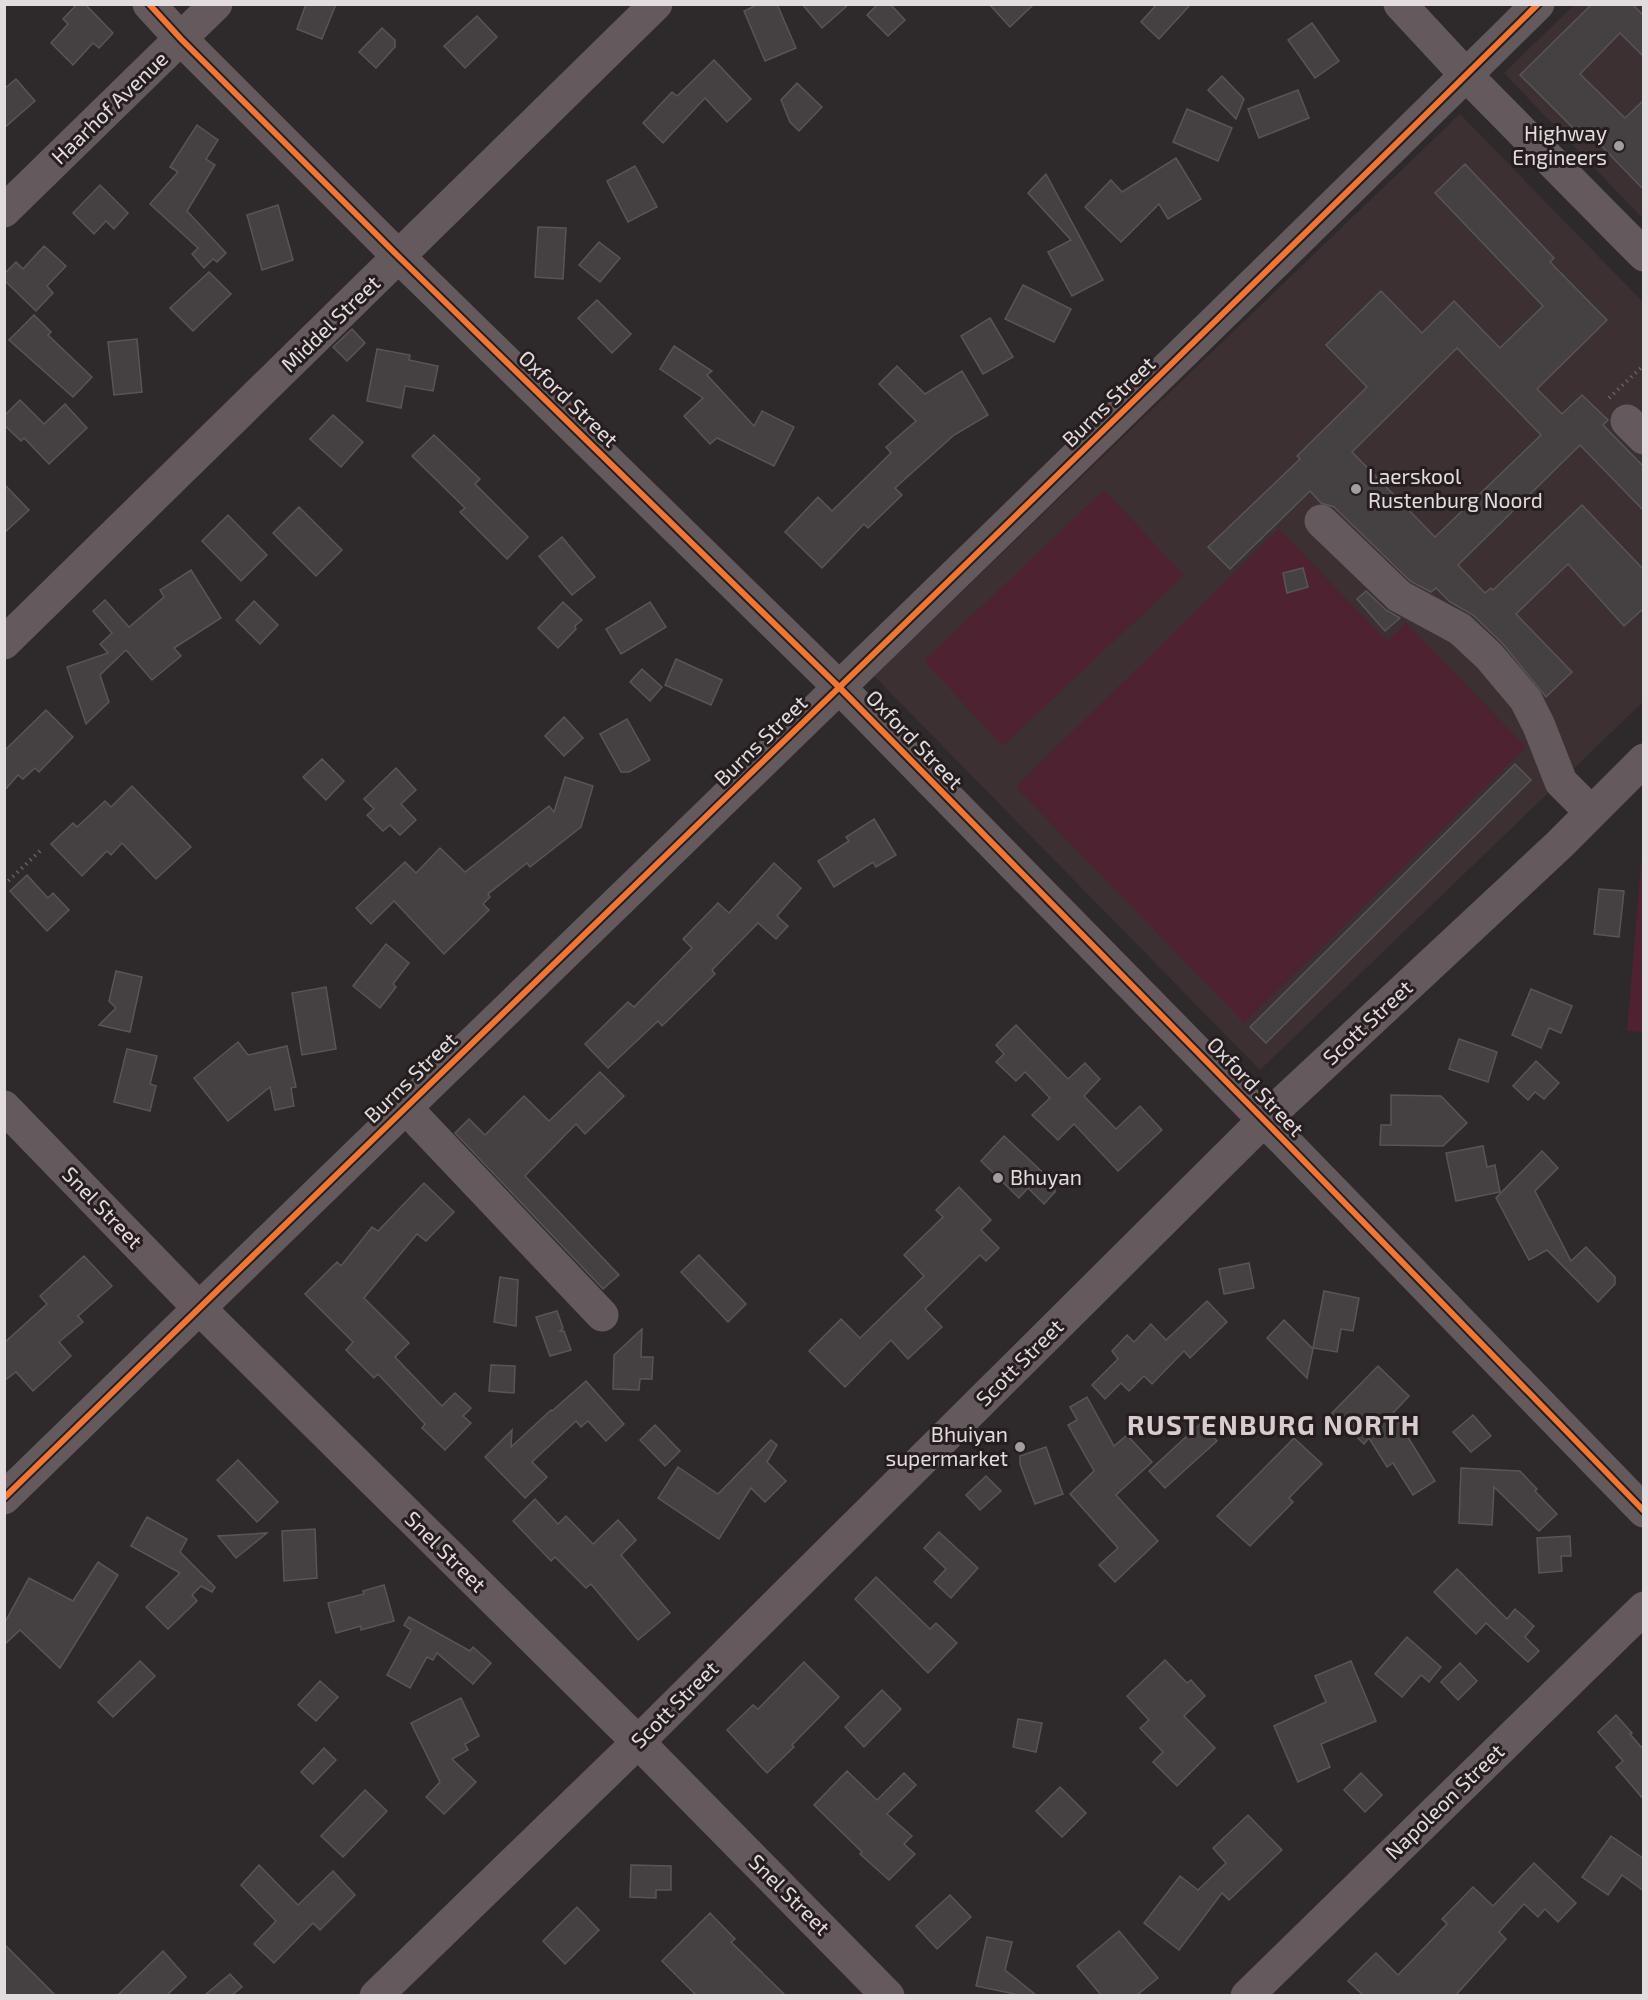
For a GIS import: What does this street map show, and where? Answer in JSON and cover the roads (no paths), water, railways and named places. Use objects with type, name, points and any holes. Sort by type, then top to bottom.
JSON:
[{"type":"street","name":"Oxford Street","points":[[149,4],[181,39],[399,256],[840,688],[1644,1511]]},
{"type":"street","name":"Haarhof Avenue","points":[[4,211],[216,4]]},
{"type":"street","name":"Middel Street","points":[[4,643],[656,4]]},
{"type":"street","points":[[1400,4],[1466,75],[1644,255]]},
{"type":"street","name":"Burns Street","points":[[4,1498],[840,688],[1538,4]]},
{"type":"street","points":[[1321,522],[1399,596],[1460,629],[1489,656],[1526,700],[1561,782],[1591,812]]},
{"type":"street","name":"Scott Street","points":[[376,1995],[638,1742],[1264,1120],[1560,844],[1644,760]]},
{"type":"street","name":"Snel Street","points":[[4,1107],[199,1308],[638,1742],[888,1995]]},
{"type":"street","points":[[405,1107],[602,1315]]},
{"type":"street","name":"Napoleon Street","points":[[1246,1995],[1644,1608]]},
{"type":"place","name":"Highway Engineers","points":[[1619,146]]},
{"type":"place","name":"Laerskool Rustenburg Noord","points":[[1356,489]]},
{"type":"place","name":"Bhuyan","points":[[998,1178]]},
{"type":"place","name":"Bhuiyan supermarket","points":[[1020,1447]]},
{"type":"district","name":"RUSTENBURG NORTH","points":[[1274,1426]]}]
